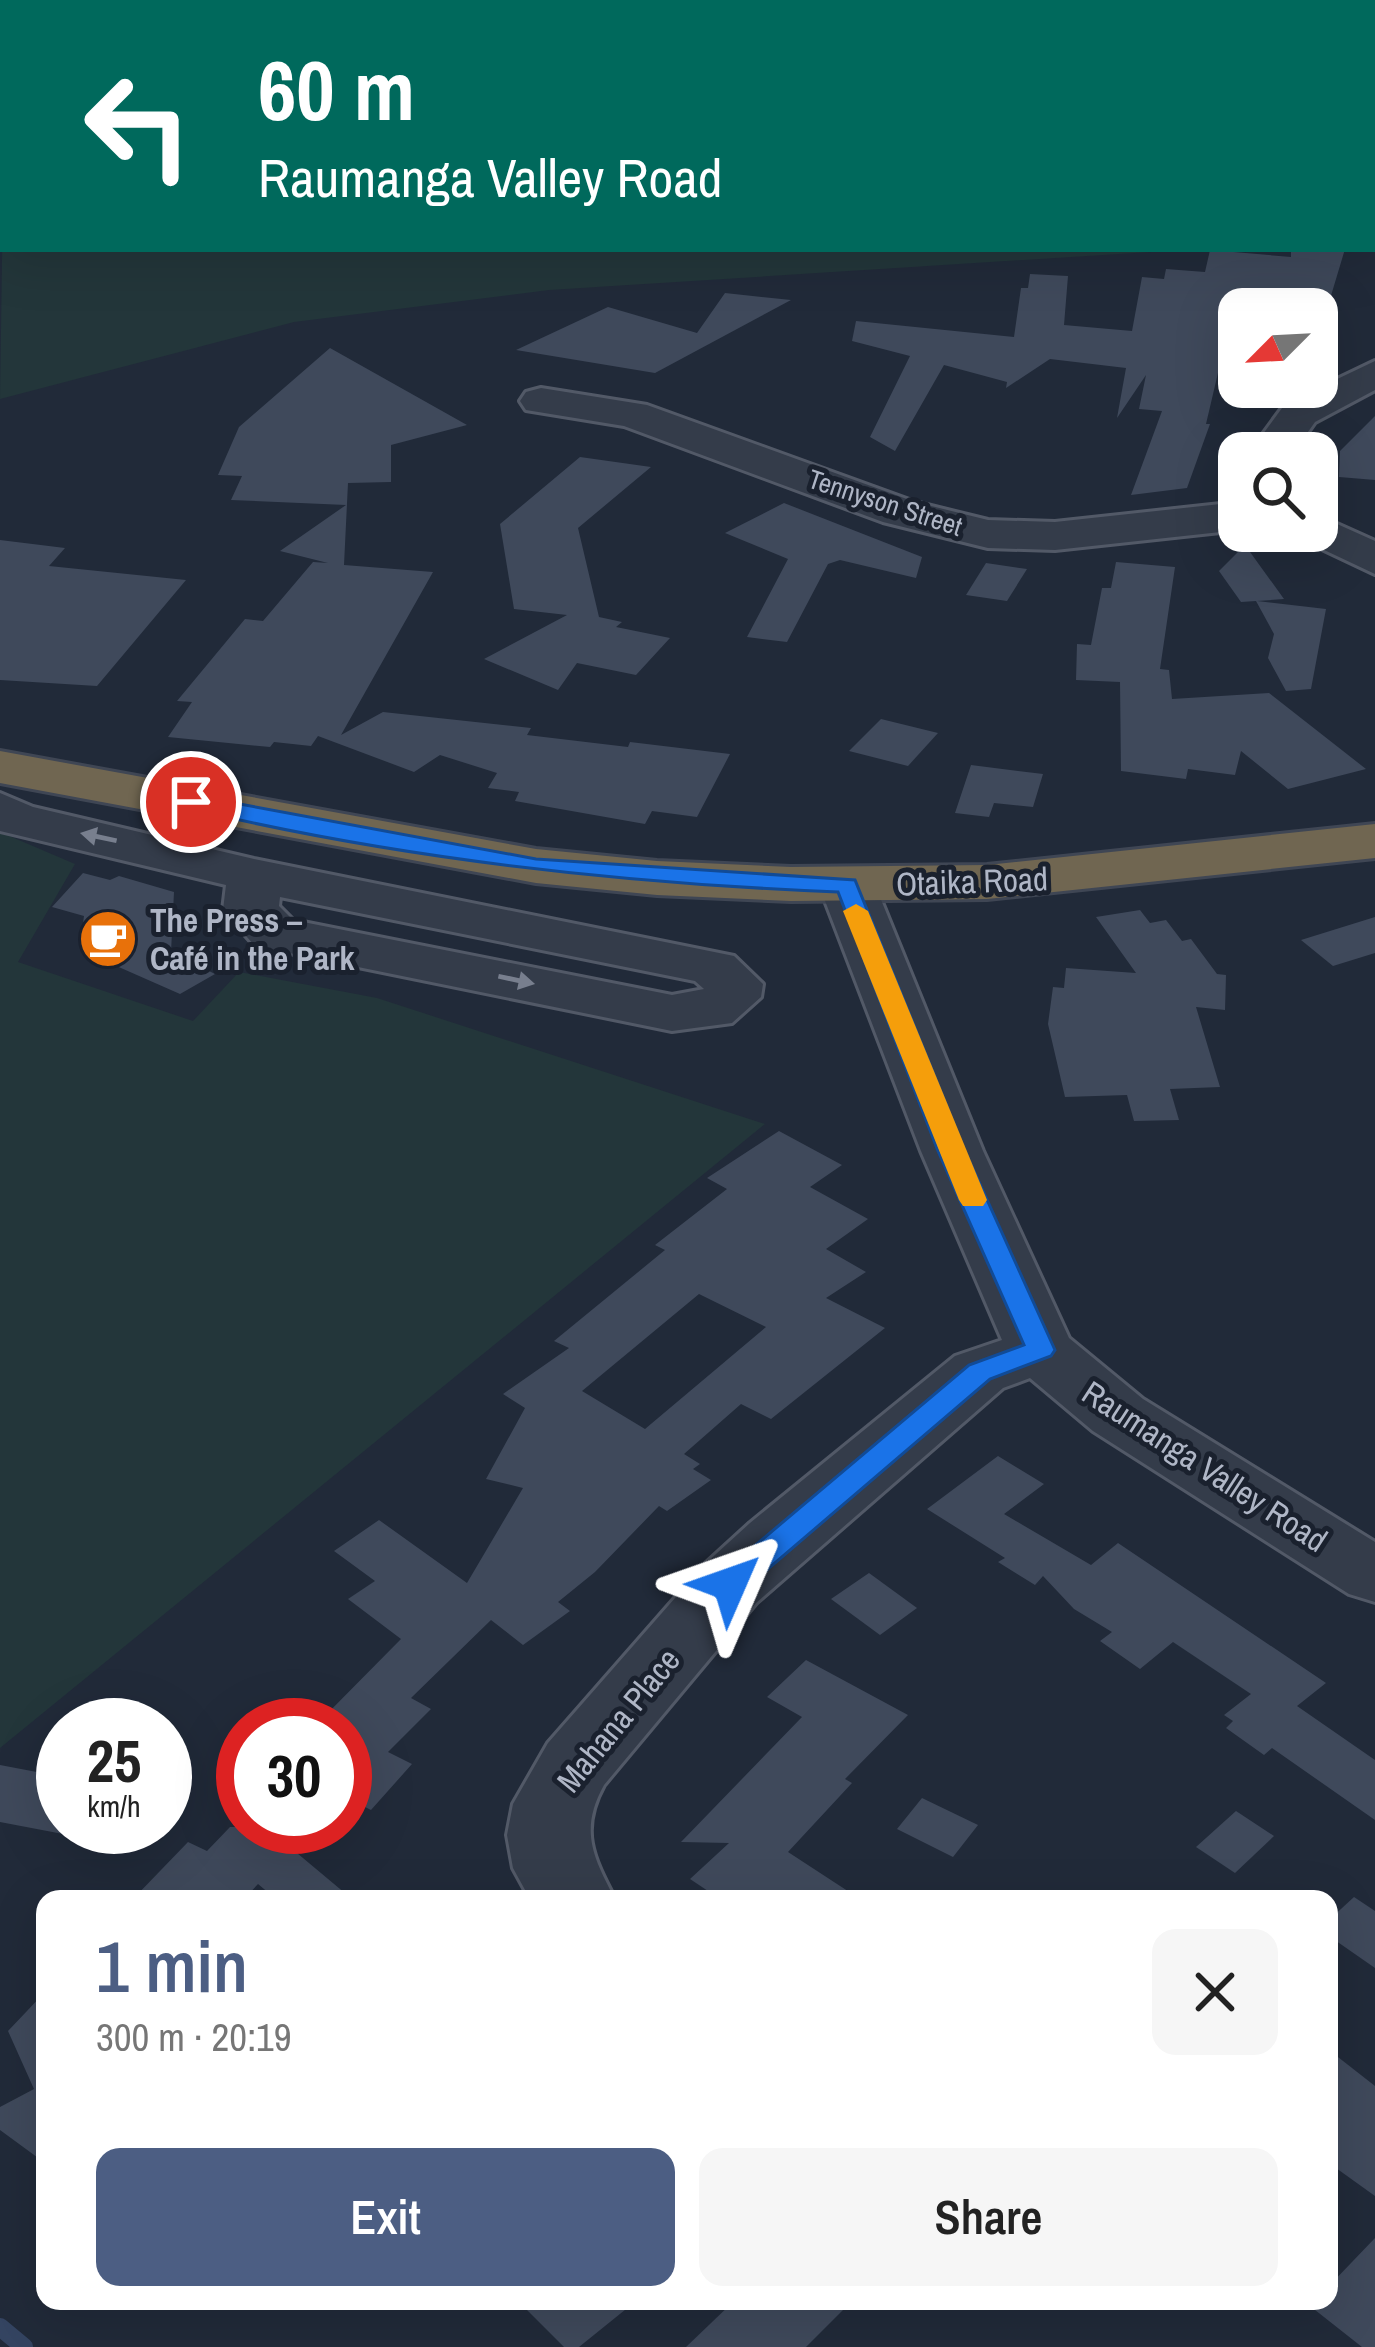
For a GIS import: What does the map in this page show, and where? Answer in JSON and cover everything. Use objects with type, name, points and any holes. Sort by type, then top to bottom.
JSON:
[{"type":"highway","name":"Otaika Road","points":[[3,784],[536,866],[657,878],[847,885],[1072,877],[1375,841]]},
{"type":"street","points":[[1285,432],[1300,412],[1375,373]]},
{"type":"street","name":"Tennyson Street","points":[[541,400],[666,424],[915,518],[974,532],[1055,536],[1218,518]]},
{"type":"street","points":[[1338,540],[1375,560]]},
{"type":"street","points":[[3,784],[15,818],[254,875],[418,934],[536,866]]},
{"type":"street","name":"Raumanga Valley Road","points":[[847,885],[952,1151],[1040,1350],[1118,1415],[1375,1576]]},
{"type":"street","name":"Mahana Place","points":[[568,1890],[554,1868],[548,1835],[553,1804],[576,1764],[730,1584],[980,1372],[1040,1350]]},
{"type":"green space","points":[[2,252],[1151,252],[549,290],[294,322],[0,399]]},
{"type":"green space","points":[[0,832],[75,864],[18,962],[193,1021],[239,972],[377,998],[765,1124],[61,1698],[36,1698],[36,1719],[0,1748]]},
{"type":"building","points":[[1210,252],[1291,257],[1291,252],[1344,252],[1333,288],[1218,288],[1218,373],[1206,424],[1210,424],[1187,488],[1131,495],[1162,411],[1139,409],[1146,375],[1117,418],[1126,368],[1050,359],[1006,388],[1007,382],[944,365],[895,451],[870,437],[910,356],[852,341],[856,321],[1014,337],[1021,288],[1028,288],[1030,274],[1068,276],[1064,325],[1132,331],[1142,277],[1164,279],[1166,269],[1205,272]]},
{"type":"building","points":[[725,293],[791,300],[655,373],[516,350],[608,307],[697,333]]},
{"type":"building","points":[[330,348],[467,425],[391,445],[391,482],[348,483],[344,565],[433,572],[341,735],[383,712],[531,728],[527,735],[730,754],[697,817],[652,811],[645,824],[515,801],[519,792],[488,788],[497,773],[440,755],[414,772],[318,736],[311,746],[274,742],[270,747],[168,737],[192,702],[177,701],[245,619],[263,621],[313,562],[328,563],[280,551],[346,505],[231,500],[242,476],[218,475],[239,427]]},
{"type":"building","points":[[1375,416],[1375,480],[1339,477],[1340,451]]},
{"type":"building","points":[[580,457],[651,467],[578,528],[599,617],[622,622],[616,627],[670,638],[636,675],[577,663],[558,690],[484,659],[567,615],[514,609],[500,524]]},
{"type":"building","points":[[784,503],[922,557],[916,578],[840,560],[828,564],[787,642],[747,637],[788,559],[725,533]]},
{"type":"building","points":[[0,540],[65,548],[49,566],[186,580],[97,686],[0,680]]},
{"type":"building","points":[[1238,552],[1250,552],[1284,599],[1257,601],[1326,609],[1311,689],[1286,691],[1268,658],[1274,634],[1256,601],[1241,602],[1219,571]]},
{"type":"building","points":[[1116,562],[1175,567],[1160,669],[1169,670],[1172,699],[1269,693],[1366,769],[1288,789],[1241,751],[1235,775],[1188,769],[1186,779],[1121,771],[1120,682],[1076,680],[1077,644],[1091,645],[1102,588],[1111,588]]},
{"type":"building","points":[[986,563],[1027,569],[1007,601],[966,595]]},
{"type":"building","points":[[881,719],[938,733],[908,766],[849,751]]},
{"type":"building","points":[[971,765],[1043,774],[1033,807],[994,803],[989,817],[955,813]]},
{"type":"building","points":[[83,873],[110,880],[119,876],[174,892],[171,952],[215,974],[180,994],[96,957],[81,937],[84,916],[52,907]]},
{"type":"building","points":[[1140,910],[1150,923],[1166,920],[1182,941],[1191,939],[1217,974],[1226,975],[1225,1010],[1196,1007],[1220,1087],[1170,1089],[1179,1120],[1134,1121],[1127,1095],[1065,1097],[1048,1024],[1053,987],[1064,988],[1066,968],[1136,973],[1096,917]]},
{"type":"building","points":[[1375,917],[1375,953],[1333,966],[1301,940]]},
{"type":"building","points":[[779,1131],[842,1165],[810,1187],[868,1219],[826,1249],[866,1272],[826,1298],[885,1328],[771,1419],[741,1404],[684,1454],[700,1464],[693,1469],[711,1480],[667,1511],[659,1506],[595,1572],[558,1602],[570,1611],[523,1645],[491,1620],[411,1698],[431,1709],[388,1752],[412,1764],[372,1809],[372,1698],[343,1698],[401,1639],[348,1599],[375,1581],[334,1551],[379,1520],[467,1583],[523,1488],[486,1479],[525,1408],[503,1394],[569,1348],[554,1341],[665,1250],[655,1245],[727,1189],[707,1178]],"holes":[[[699,1294],[766,1327],[645,1429],[582,1391]]]},
{"type":"building","points":[[998,1456],[1044,1484],[1004,1514],[1091,1565],[1118,1543],[1326,1683],[1297,1706],[1375,1760],[1375,1820],[1272,1748],[1264,1755],[1226,1728],[1233,1721],[1224,1715],[1251,1694],[1173,1642],[1140,1669],[1100,1641],[1112,1632],[1074,1609],[1043,1576],[1035,1585],[998,1562],[1005,1558],[927,1509]]},
{"type":"building","points":[[869,1573],[917,1608],[880,1635],[831,1599]]},
{"type":"building","points":[[806,1660],[908,1715],[845,1779],[852,1783],[788,1852],[846,1890],[706,1890],[690,1879],[729,1843],[681,1842],[802,1717],[767,1697]]},
{"type":"building","points":[[0,1765],[36,1772],[36,1829],[0,1822]]},
{"type":"building","points":[[922,1798],[978,1825],[953,1857],[897,1829]]},
{"type":"building","points":[[1236,1811],[1274,1836],[1235,1873],[1196,1847]]},
{"type":"building","points":[[216,1842],[216,1854],[298,1854],[341,1890],[265,1890],[258,1884],[252,1890],[142,1890],[176,1854],[192,1854],[192,1844],[207,1851]]},
{"type":"building","points":[[1354,1897],[1375,1911],[1375,1968],[1338,1942],[1338,1912]]},
{"type":"building","points":[[36,2001],[36,2156],[0,2130],[0,2107],[34,2089],[8,2031]]},
{"type":"building","points":[[1338,2057],[1375,2086],[1375,2196],[1338,2169]]},
{"type":"building","points":[[1375,2238],[1375,2347],[1362,2347],[1315,2310],[1338,2310],[1338,2277]]},
{"type":"building","points":[[527,2310],[625,2310],[579,2347],[564,2347]]},
{"type":"building","points":[[725,2310],[843,2310],[806,2347],[686,2347]]},
{"type":"waterway","points":[[0,2327],[24,2347]]},
{"type":"slow traffic","points":[[856,911],[973,1200]]},
{"type":"place","name":"The Press – Café in the Park","points":[[108,939]]},
{"type":"route","points":[[191,802],[536,866],[657,878],[847,885],[952,1151],[1040,1350],[980,1372],[730,1584]]}]
